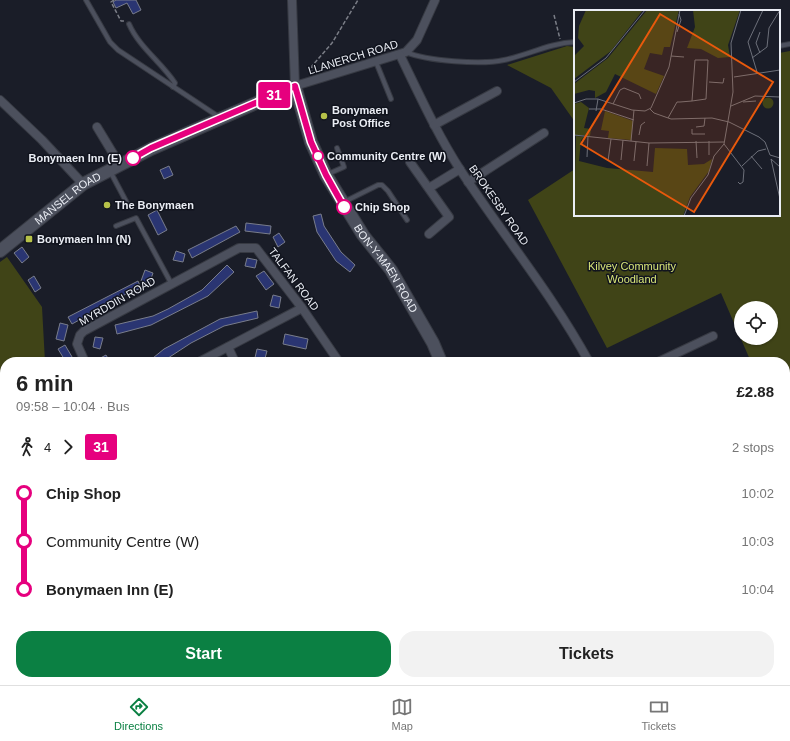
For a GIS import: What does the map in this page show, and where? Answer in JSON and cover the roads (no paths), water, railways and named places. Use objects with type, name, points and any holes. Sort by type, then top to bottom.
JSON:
[{"type":"street","points":[[292,0],[295,86]]},
{"type":"street","name":"LLANERCH ROAD","points":[[295,86],[403,54],[417,40],[435,0]]},
{"type":"street","name":"BROKESBY ROAD","points":[[403,54],[434,125],[460,169],[572,330],[586,357]]},
{"type":"street","name":"MANSEL ROAD","points":[[0,251],[83,184],[151,148],[295,86]]},
{"type":"street","name":"BON-Y-MAEN ROAD","points":[[295,86],[311,142],[326,175],[342,203],[391,270],[433,343],[439,357]]},
{"type":"street","points":[[434,125],[497,91]]},
{"type":"street","points":[[0,100],[42,140],[83,184]]},
{"type":"street","points":[[97,127],[120,165]]},
{"type":"street","points":[[468,182],[544,133]]},
{"type":"street","points":[[410,162],[449,217],[429,234]]},
{"type":"street","points":[[429,188],[460,169]]},
{"type":"street","name":"TALFAN ROAD","points":[[171,283],[239,248],[256,248],[302,308],[336,357]]},
{"type":"street","name":"MYRDDIN ROAD","points":[[83,357],[77,344],[80,335],[171,283]]},
{"type":"street","points":[[209,357],[302,308]]},
{"type":"street","points":[[668,357],[712,336]]},
{"type":"street","points":[[228,347],[233,357]]},
{"type":"lane","points":[[86,0],[110,42],[118,50],[221,118]]},
{"type":"lane","points":[[129,24],[142,46],[169,74],[175,83],[173,87]]},
{"type":"lane","points":[[403,54],[423,58],[487,62],[504,60],[561,42],[574,42]]},
{"type":"lane","points":[[780,46],[790,44]]},
{"type":"lane","points":[[376,62],[391,99]]},
{"type":"lane","points":[[326,175],[344,167],[337,148]]},
{"type":"lane","points":[[109,171],[128,205]]},
{"type":"lane","points":[[342,203],[378,185],[382,185],[388,191],[408,220]]},
{"type":"lane","points":[[116,226],[136,218],[171,283]]},
{"type":"place","name":"Bonymaen Post Office","points":[[324,116]]},
{"type":"place","name":"Community Centre (W)","points":[[318,156]]},
{"type":"place","name":"Bonymaen Inn (E)","points":[[133,158]]},
{"type":"place","name":"The Bonymaen","points":[[107,205]]},
{"type":"place","name":"Chip Shop","points":[[344,207]]},
{"type":"place","name":"Bonymaen Inn (N)","points":[[29,239]]},
{"type":"park label","name":"Kilvey Community Woodland","points":[[632,272]]}]
